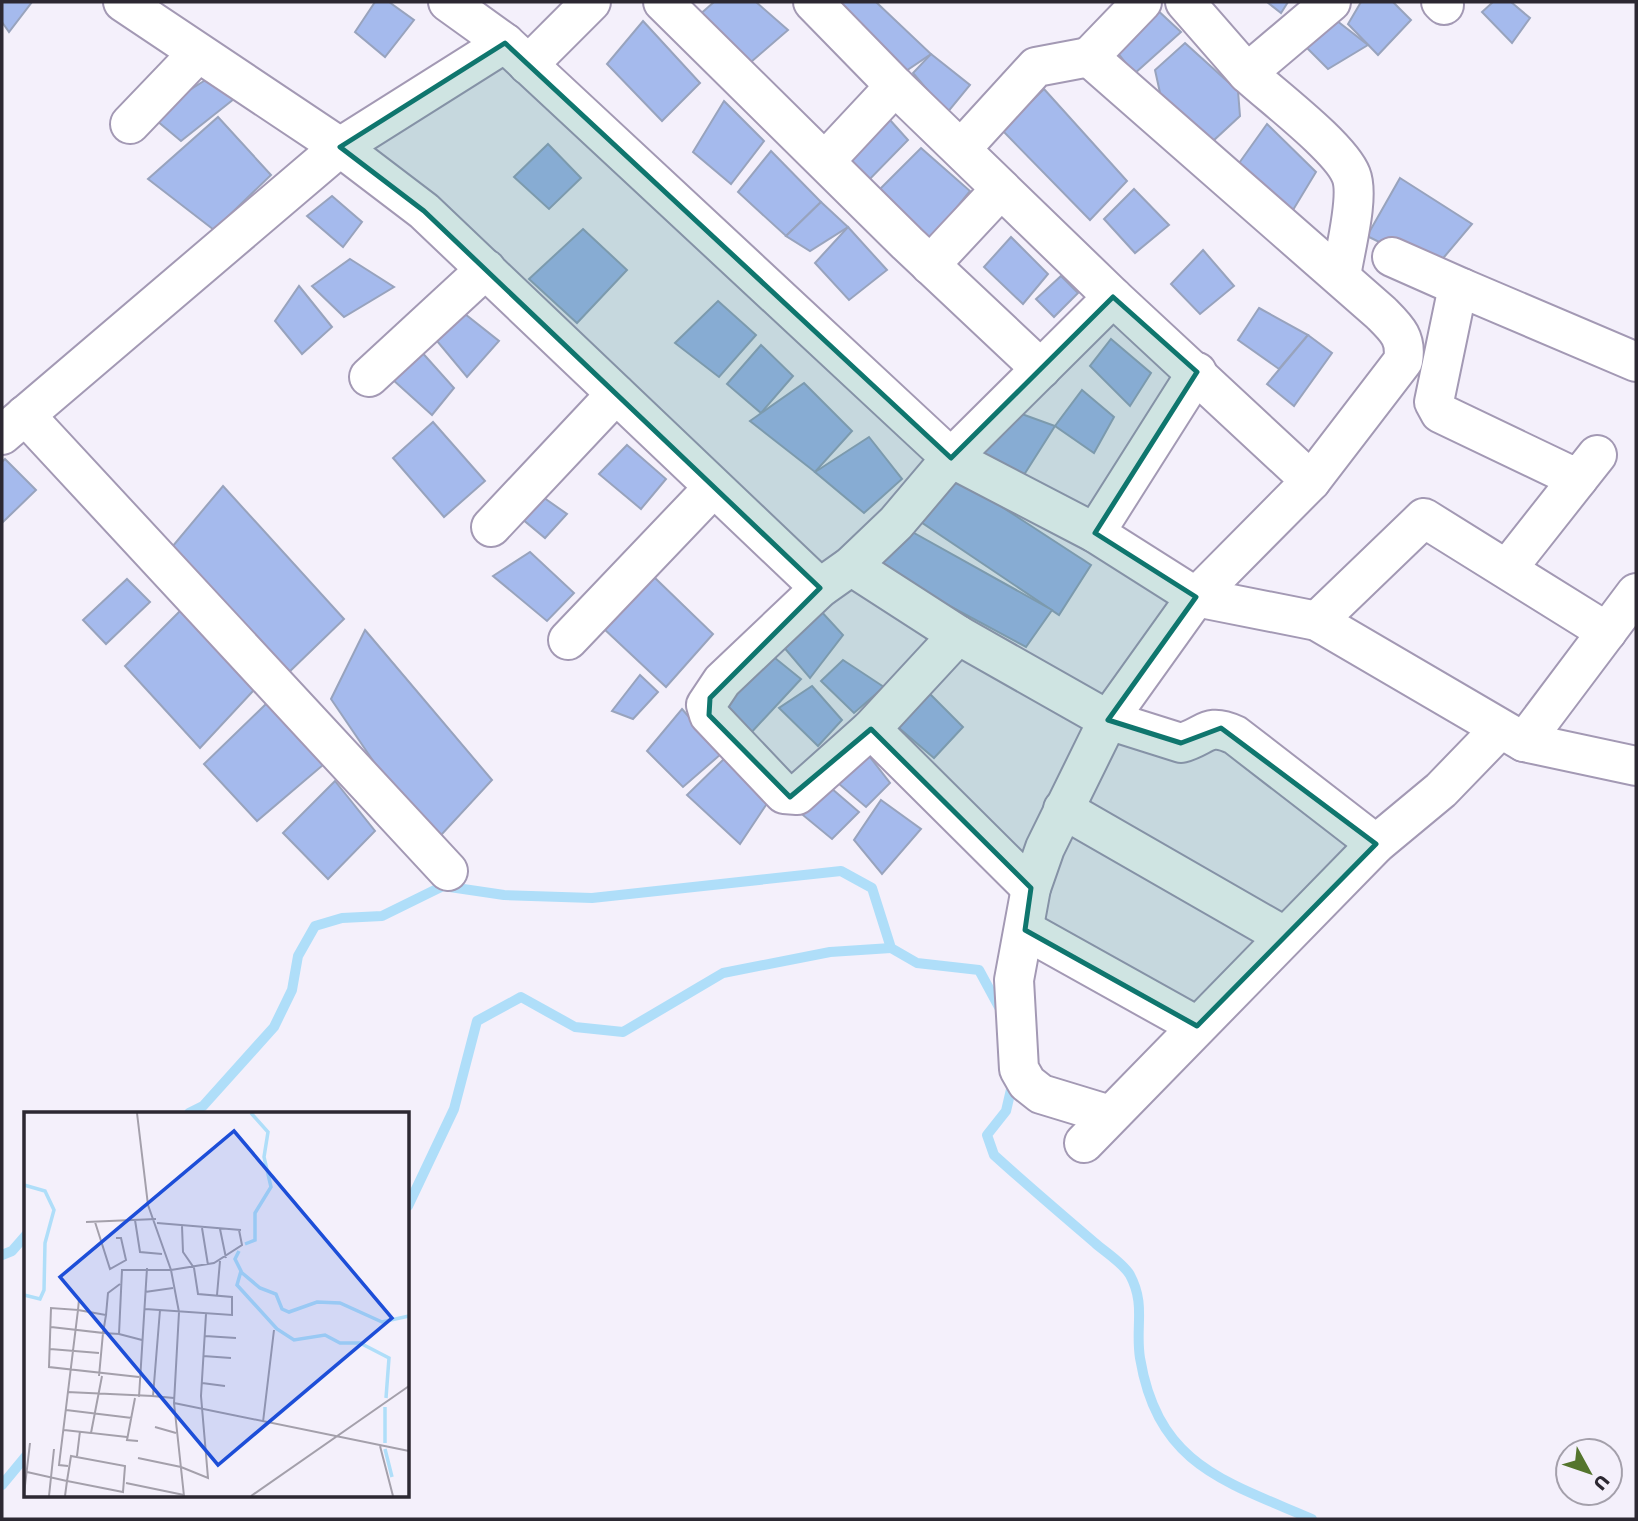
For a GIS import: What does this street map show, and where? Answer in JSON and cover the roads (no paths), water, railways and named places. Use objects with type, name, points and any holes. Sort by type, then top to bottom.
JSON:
[{"type":"street","points":[[123,2],[340,147],[424,211],[820,588]]},
{"type":"street","points":[[448,2],[516,54],[951,458],[1096,533],[1196,597],[1317,621],[1512,736],[1636,766]]},
{"type":"street","points":[[448,871],[14,425],[340,147],[516,54],[591,2]]},
{"type":"street","points":[[663,2],[930,265],[1041,369]]},
{"type":"street","points":[[813,2],[895,86],[1113,297],[1197,372],[1311,481]]},
{"type":"street","points":[[961,149],[1036,67],[1089,57],[1142,2]]},
{"type":"street","points":[[1185,2],[1247,74],[1338,156],[1352,176],[1353,196],[1341,277]]},
{"type":"street","points":[[1247,74],[1331,2]]},
{"type":"street","points":[[130,124],[198,53]]},
{"type":"street","points":[[1089,57],[1341,277],[1399,330],[1406,345],[1403,361],[1311,481],[1196,597],[1108,720],[1063,809],[1031,888],[1014,980],[1019,1069],[1027,1083],[1041,1094],[1110,1115]]},
{"type":"street","points":[[825,161],[895,86]]},
{"type":"street","points":[[930,265],[1001,189]]},
{"type":"street","points":[[1392,257],[1636,362]]},
{"type":"street","points":[[369,377],[486,269]]},
{"type":"street","points":[[1462,288],[1454,301],[1434,402],[1438,410],[1588,467],[1507,569]]},
{"type":"street","points":[[958,635],[871,729],[802,792],[790,797],[735,746],[709,715],[706,705],[723,681],[820,588],[851,566],[897,523],[951,458],[1113,297]]},
{"type":"street","points":[[1096,533],[1197,372]]},
{"type":"street","points":[[491,527],[616,394]]},
{"type":"street","points":[[568,640],[713,488]]},
{"type":"street","points":[[1317,621],[1424,518],[1607,632]]},
{"type":"street","points":[[851,566],[958,635],[1108,720],[1181,743],[1207,729],[1228,732],[1376,844]]},
{"type":"street","points":[[1084,1143],[1376,844],[1512,736],[1607,632],[1636,593]]},
{"type":"street","points":[[871,729],[1031,888]]},
{"type":"street","points":[[1063,809],[1284,936]]},
{"type":"street","points":[[1025,930],[1197,1026]]},
{"type":"waterway","points":[[191,1112],[203,1106],[274,1027],[292,990],[298,956],[315,926],[342,918],[382,916],[443,886],[504,895],[592,898],[841,871],[872,888],[891,948],[917,963],[979,970],[999,1007]]},
{"type":"waterway","points":[[410,1202],[454,1109],[477,1021],[521,997],[575,1027],[623,1032],[723,973],[830,952],[891,948]]},
{"type":"waterway","points":[[1013,1081],[1006,1111],[987,1135],[994,1155],[1130,1275],[1138,1296],[1140,1358],[1149,1394],[1162,1423],[1179,1446],[1224,1480],[1312,1519]]},
{"type":"waterway","points":[[2,1255],[12,1251],[24,1237]]},
{"type":"waterway","points":[[2,1485],[24,1458]]}]
